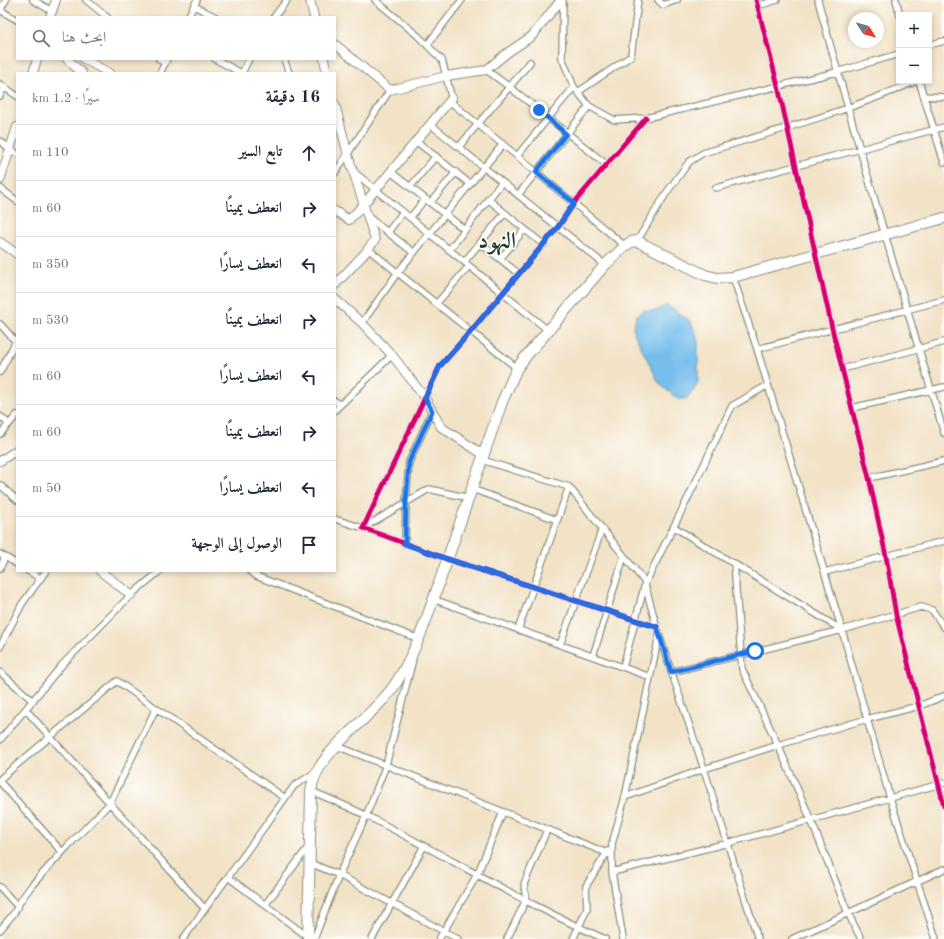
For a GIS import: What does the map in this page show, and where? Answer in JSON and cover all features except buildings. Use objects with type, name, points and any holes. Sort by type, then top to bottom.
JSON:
[{"type":"highway","points":[[310,938],[311,791],[316,772],[337,746],[376,707],[396,684],[418,641],[502,402],[517,368],[605,265],[625,246],[631,242],[637,241],[705,275],[717,278],[733,277],[944,218]]},
{"type":"street","points":[[6,0],[1,12],[16,20]]},
{"type":"street","points":[[33,0],[51,14],[56,0]]},
{"type":"street","points":[[86,0],[106,16]]},
{"type":"street","points":[[275,16],[287,0]]},
{"type":"street","points":[[310,0],[314,16]]},
{"type":"street","points":[[375,0],[417,35],[442,60],[453,104],[625,246]]},
{"type":"street","points":[[427,45],[462,0]]},
{"type":"street","points":[[336,172],[390,90],[446,76],[486,70],[532,36],[562,0]]},
{"type":"street","points":[[562,0],[562,58],[576,90],[589,106],[614,120],[646,118],[837,72],[896,55]]},
{"type":"street","points":[[517,156],[548,118],[576,90],[630,56],[638,0]]},
{"type":"street","points":[[658,0],[663,5],[670,1],[677,0]]},
{"type":"street","points":[[777,0],[757,3],[788,128],[832,328],[869,478],[886,556],[896,615],[941,784],[944,806]]},
{"type":"street","points":[[818,0],[837,72],[884,234],[944,433]]},
{"type":"street","points":[[896,0],[899,12]]},
{"type":"street","points":[[188,16],[195,3],[214,16]]},
{"type":"street","points":[[932,44],[944,41]]},
{"type":"street","points":[[336,45],[390,90]]},
{"type":"street","points":[[33,72],[37,60]]},
{"type":"street","points":[[68,60],[81,72]]},
{"type":"street","points":[[86,60],[107,72]]},
{"type":"street","points":[[217,60],[239,72]]},
{"type":"street","points":[[242,72],[248,60]]},
{"type":"street","points":[[284,60],[289,72]]},
{"type":"street","points":[[324,60],[327,72]]},
{"type":"street","points":[[160,72],[166,61]]},
{"type":"street","points":[[459,148],[530,62]]},
{"type":"street","points":[[486,70],[510,87],[566,134],[607,164]]},
{"type":"street","points":[[637,241],[667,192],[689,162],[703,153],[848,109],[909,84]]},
{"type":"street","points":[[921,84],[944,162]]},
{"type":"street","points":[[0,96],[2,85],[16,95]]},
{"type":"street","points":[[924,96],[944,97]]},
{"type":"street","points":[[336,212],[349,220],[364,205],[452,98]]},
{"type":"street","points":[[518,195],[589,106]]},
{"type":"street","points":[[336,108],[348,155],[375,240],[336,284]]},
{"type":"street","points":[[362,528],[440,366],[544,245],[574,203],[646,118]]},
{"type":"street","points":[[430,124],[605,265]]},
{"type":"street","points":[[716,188],[944,127]]},
{"type":"street","points":[[0,180],[14,151],[16,135]]},
{"type":"street","points":[[416,140],[470,184]]},
{"type":"street","points":[[0,141],[14,151]]},
{"type":"street","points":[[362,323],[398,272],[503,144]]},
{"type":"street","points":[[410,187],[436,156]]},
{"type":"street","points":[[353,171],[549,331]]},
{"type":"street","points":[[391,172],[465,230]]},
{"type":"street","points":[[430,203],[456,172]]},
{"type":"street","points":[[449,250],[502,182]]},
{"type":"street","points":[[0,188],[16,200]]},
{"type":"street","points":[[410,218],[425,199]]},
{"type":"street","points":[[488,199],[544,245]]},
{"type":"street","points":[[388,232],[403,212]]},
{"type":"street","points":[[437,303],[467,264],[480,243],[505,213]]},
{"type":"street","points":[[367,216],[414,252]]},
{"type":"street","points":[[500,259],[525,229]]},
{"type":"street","points":[[0,242],[16,252]]},
{"type":"street","points":[[480,243],[519,274]]},
{"type":"street","points":[[368,249],[517,368]]},
{"type":"street","points":[[733,277],[757,349],[825,572],[890,798],[916,882],[936,939]]},
{"type":"street","points":[[336,300],[362,323],[392,355],[425,398],[441,427],[483,457],[569,488],[644,581],[659,635],[704,769],[758,939]]},
{"type":"street","points":[[757,349],[832,328],[944,300]]},
{"type":"street","points":[[0,324],[16,341]]},
{"type":"street","points":[[842,369],[944,342]]},
{"type":"street","points":[[0,372],[16,344]]},
{"type":"street","points":[[337,403],[392,355]]},
{"type":"street","points":[[623,667],[645,584],[732,406],[768,385]]},
{"type":"street","points":[[852,408],[944,387]]},
{"type":"street","points":[[405,544],[409,462],[432,411]]},
{"type":"street","points":[[0,416],[9,424]]},
{"type":"street","points":[[0,434],[16,416]]},
{"type":"street","points":[[0,461],[16,451]]},
{"type":"street","points":[[869,478],[944,461]]},
{"type":"street","points":[[0,485],[16,499]]},
{"type":"street","points":[[518,630],[569,488]]},
{"type":"street","points":[[362,528],[429,489],[470,494],[557,520]]},
{"type":"street","points":[[336,519],[447,559],[657,627]]},
{"type":"street","points":[[674,527],[842,630]]},
{"type":"street","points":[[560,645],[602,528]]},
{"type":"street","points":[[825,572],[944,541]]},
{"type":"street","points":[[0,568],[3,556],[16,563]]},
{"type":"street","points":[[592,656],[624,556]]},
{"type":"street","points":[[734,563],[742,669],[778,745],[811,820],[848,913],[861,939]]},
{"type":"street","points":[[30,572],[40,578]]},
{"type":"street","points":[[0,648],[22,604],[45,572]]},
{"type":"street","points":[[101,572],[131,596]]},
{"type":"street","points":[[0,740],[62,665],[131,596],[159,572]]},
{"type":"street","points":[[228,877],[310,938],[366,816],[386,765],[418,641],[256,576],[251,572]]},
{"type":"street","points":[[433,599],[650,677]]},
{"type":"street","points":[[671,672],[842,630],[921,607],[932,610],[943,624]]},
{"type":"street","points":[[573,939],[587,910],[586,886],[609,854],[612,844],[624,797],[659,635]]},
{"type":"street","points":[[0,672],[33,701]]},
{"type":"street","points":[[0,779],[51,738],[117,681],[286,798]]},
{"type":"street","points":[[624,797],[778,745],[867,719],[919,706],[944,696]]},
{"type":"street","points":[[0,930],[14,913],[32,885],[110,803],[156,708]]},
{"type":"street","points":[[26,710],[205,909]]},
{"type":"street","points":[[337,746],[609,854]]},
{"type":"street","points":[[183,939],[294,786],[316,772]]},
{"type":"street","points":[[0,782],[62,852]]},
{"type":"street","points":[[612,872],[728,843],[941,784]]},
{"type":"street","points":[[311,791],[366,816],[526,900],[605,939]]},
{"type":"street","points":[[439,939],[477,874],[503,812]]},
{"type":"street","points":[[506,939],[526,900],[524,884],[547,830]]},
{"type":"street","points":[[265,905],[310,844]]},
{"type":"street","points":[[372,939],[424,846]]},
{"type":"street","points":[[609,854],[623,939]]},
{"type":"street","points":[[310,863],[339,875],[458,939]]},
{"type":"street","points":[[792,939],[944,869]]},
{"type":"street","points":[[0,887],[18,907]]},
{"type":"water","points":[[667,305],[690,321],[696,333],[698,342],[698,382],[694,390],[686,399],[678,399],[659,383],[635,335],[633,327],[637,315],[645,310],[655,311]]},
{"type":"cycle path","points":[[756,0],[778,86],[832,328],[869,478],[886,556],[896,615],[944,806]]},
{"type":"cycle path","points":[[646,118],[574,203],[558,227],[440,366],[363,528],[447,559],[657,627]]},
{"type":"district","name":"النهود","points":[[497,241]]},
{"type":"route","points":[[539,110],[566,134],[536,172],[574,203],[558,227],[440,366],[425,398],[432,411],[409,462],[405,544],[657,627],[671,672],[755,651]]}]
